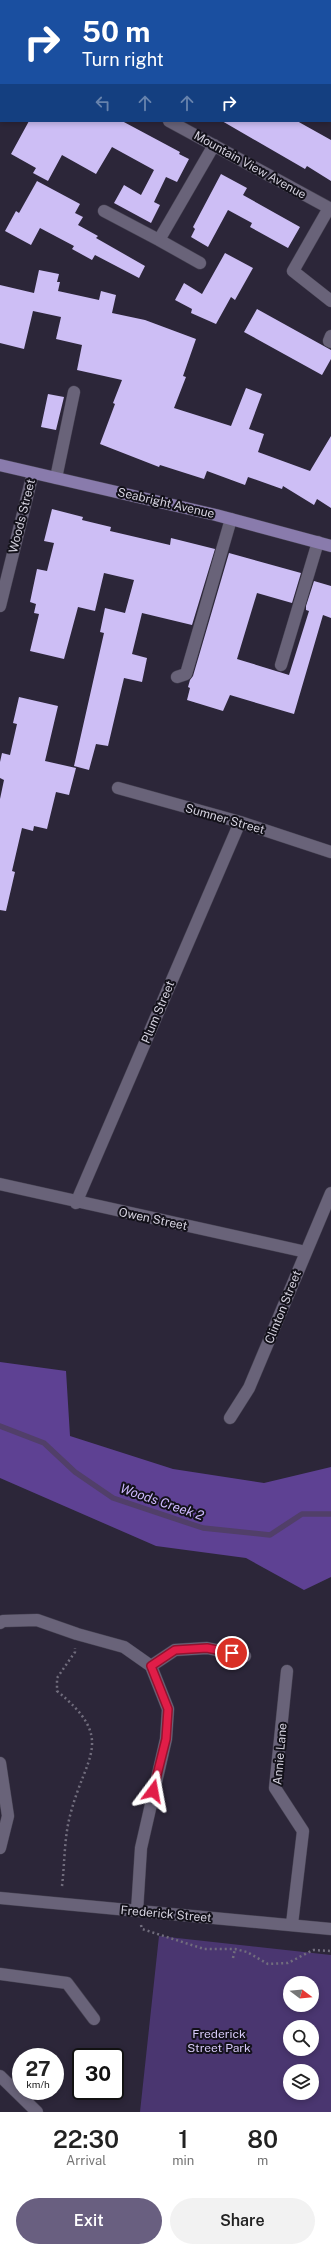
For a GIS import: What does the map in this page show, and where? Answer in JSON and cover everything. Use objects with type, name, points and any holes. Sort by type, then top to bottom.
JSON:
[{"type":"main road","name":"Seabright Avenue","points":[[0,465],[231,519],[331,546]]},
{"type":"street","name":"Mountain View Avenue","points":[[171,122],[330,209]]},
{"type":"street","points":[[160,240],[214,145]]},
{"type":"street","points":[[330,209],[293,271],[331,301]]},
{"type":"street","points":[[104,211],[200,263]]},
{"type":"street","points":[[331,336],[329,341],[331,342]]},
{"type":"street","points":[[56,478],[74,392]]},
{"type":"street","name":"Woods Street","points":[[0,606],[33,473]]},
{"type":"street","points":[[177,677],[186,674],[231,519]]},
{"type":"street","points":[[281,665],[318,542]]},
{"type":"street","name":"Sumner Street","points":[[118,788],[240,822],[331,852]]},
{"type":"street","name":"Plum Street","points":[[76,1203],[240,822]]},
{"type":"street","name":"Owen Street","points":[[0,1184],[76,1203],[306,1252]]},
{"type":"street","name":"Clinton Street","points":[[230,1418],[249,1388],[331,1193]]},
{"type":"street","points":[[0,1623],[3,1621],[37,1620],[77,1634],[124,1647],[151,1666],[168,1709],[166,1739],[142,1848],[138,1912]]},
{"type":"street","points":[[151,1666],[175,1650],[207,1648],[245,1656]]},
{"type":"street","name":"Annie Lane","points":[[287,1671],[275,1788],[303,1831],[292,1924]]},
{"type":"street","points":[[0,1763],[3,1770],[8,1816],[0,1848]]},
{"type":"street","name":"Frederick Street","points":[[0,1898],[138,1912],[292,1924],[331,1929]]},
{"type":"street","points":[[0,1974],[67,1983],[94,2019]]},
{"type":"street","points":[[0,2076],[37,2112]]},
{"type":"path","points":[[62,1886],[66,1830],[93,1745],[89,1728],[80,1713],[57,1691],[57,1678],[75,1652],[77,1634]]},
{"type":"path","points":[[138,1912],[142,1929],[204,1948],[235,1949],[247,1952],[268,1964],[276,1965],[288,1963],[313,1950],[331,1951]]},
{"type":"path","points":[[233,1958],[235,1949]]},
{"type":"green space","name":"Frederick Street Park","points":[[159,1936],[331,1955],[331,2112],[140,2112]]},
{"type":"shaded area","points":[[0,1362],[66,1371],[70,1436],[173,1469],[264,1483],[331,1467],[331,1577],[304,1590],[246,1558],[156,1546],[0,1478]]},
{"type":"building","points":[[28,122],[124,122],[180,152],[179,154],[189,159],[177,182],[166,177],[154,202],[160,205],[151,223],[114,203],[124,185],[141,195],[154,170],[112,147],[96,174],[62,155],[48,181],[33,173],[36,168],[11,154]]},
{"type":"building","points":[[224,122],[299,122],[331,140],[331,181],[307,166],[305,169]]},
{"type":"building","points":[[221,174],[247,188],[243,195],[300,227],[288,248],[250,227],[252,223],[228,210],[208,247],[191,237],[195,229],[193,227]]},
{"type":"building","points":[[37,181],[80,204],[75,213],[83,217],[78,225],[98,236],[96,238],[145,266],[139,278],[95,255],[92,260],[72,249],[74,246],[40,228],[31,245],[5,231],[16,211],[19,213]]},
{"type":"building","points":[[225,253],[253,268],[235,300],[231,297],[216,324],[191,313],[192,309],[175,300],[184,283],[202,294]]},
{"type":"building","points":[[39,270],[59,274],[57,282],[60,282],[58,291],[99,300],[101,291],[116,295],[112,313],[145,320],[196,339],[183,376],[186,377],[174,408],[231,426],[246,388],[262,394],[249,429],[264,434],[258,452],[310,471],[331,436],[331,508],[317,499],[314,505],[283,486],[282,489],[248,477],[245,485],[207,471],[204,479],[160,465],[159,467],[100,444],[122,380],[77,370],[82,345],[56,339],[61,317],[33,311],[24,349],[0,343],[0,285],[34,293]]},
{"type":"building","points":[[257,309],[331,350],[331,359],[322,375],[244,332]]},
{"type":"building","points":[[48,394],[64,397],[56,430],[41,427]]},
{"type":"building","points":[[52,509],[83,517],[82,520],[111,527],[110,531],[170,545],[171,538],[215,549],[192,625],[142,613],[132,654],[147,658],[142,682],[124,678],[108,746],[96,744],[89,770],[74,766],[104,633],[100,632],[105,608],[125,613],[134,580],[104,573],[95,611],[78,607],[64,659],[30,651],[39,614],[34,613],[36,604],[30,602],[37,569],[47,571],[54,543],[44,541]]},
{"type":"building","points":[[229,553],[301,573],[292,603],[257,593],[237,659],[289,675],[309,611],[306,610],[306,606],[314,581],[331,586],[331,618],[323,615],[294,714],[230,695],[223,711],[187,700],[190,680],[193,676]]},
{"type":"building","points":[[19,697],[58,706],[45,761],[76,768],[69,795],[56,792],[47,829],[34,826],[33,831],[22,828],[12,871],[15,872],[6,911],[0,910],[0,799],[4,780],[0,778],[0,762],[2,753],[10,755],[17,724],[13,723]]},
{"type":"waterway","name":"Woods Creek 2","points":[[0,1426],[44,1443],[75,1472],[113,1498],[203,1528],[270,1535],[302,1514],[331,1514]]},
{"type":"route","points":[[153,1791],[166,1739],[168,1709],[151,1666],[175,1650],[207,1648],[232,1653]]}]
